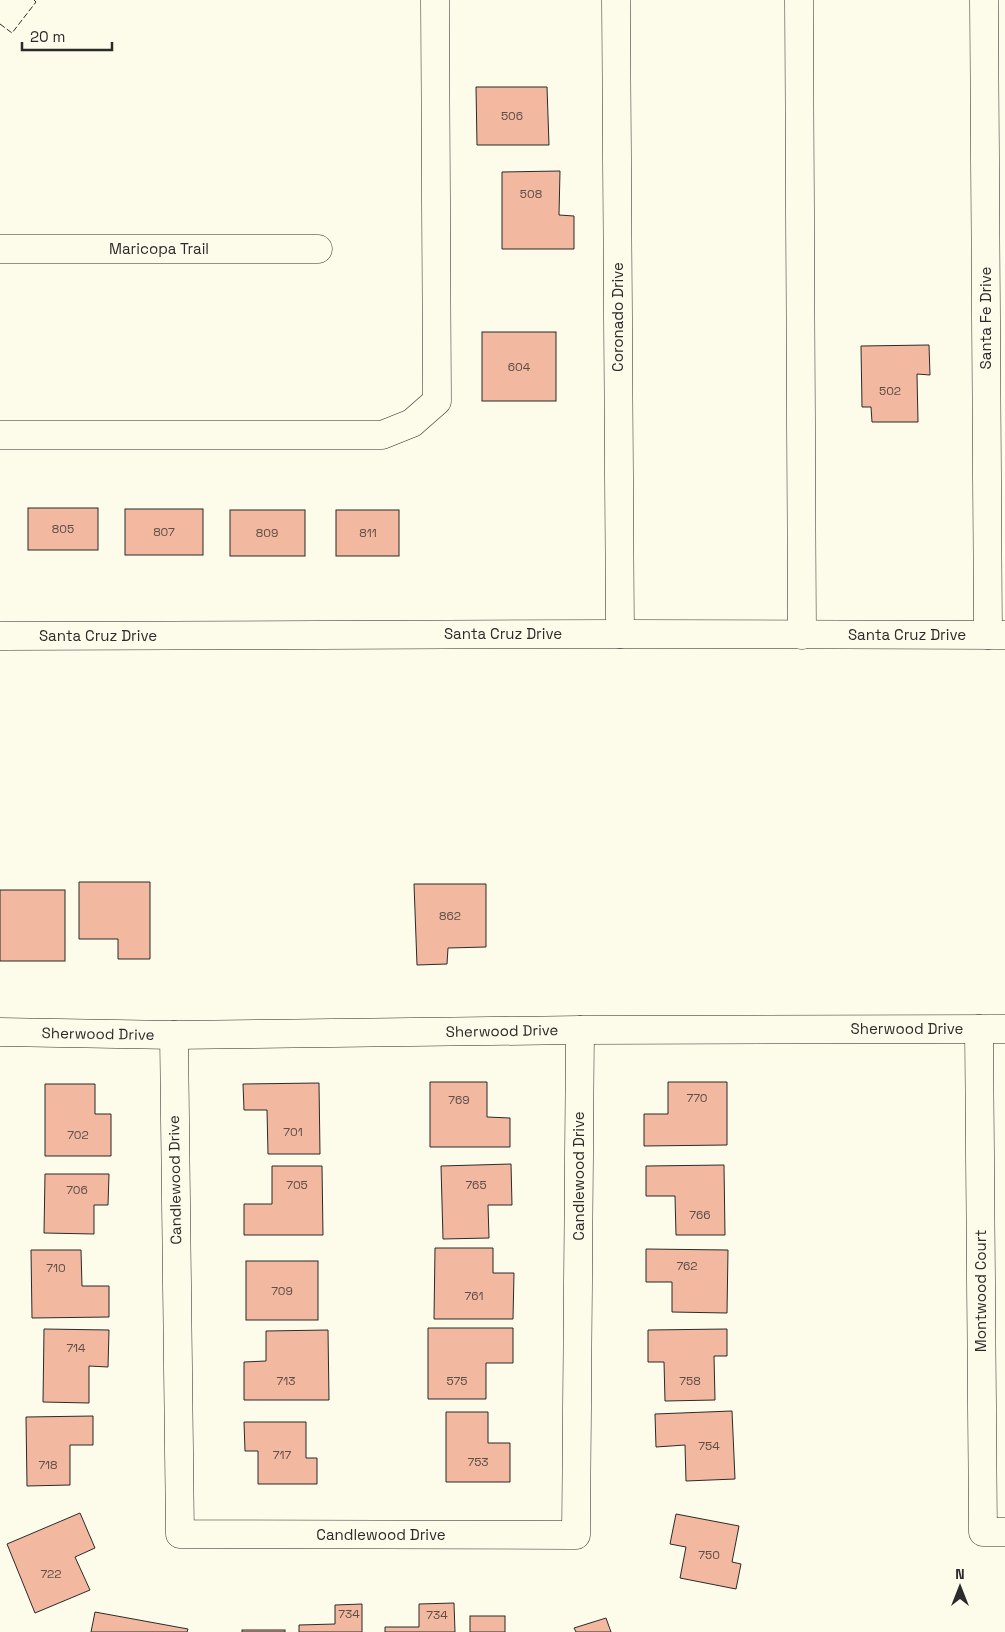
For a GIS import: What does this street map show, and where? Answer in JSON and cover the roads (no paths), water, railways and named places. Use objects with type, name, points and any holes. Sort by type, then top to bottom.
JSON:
[{"type":"street","points":[[0,435],[382,435],[412,423],[437,401],[435,0]]},
{"type":"street","name":"Coronado Drive","points":[[616,0],[620,634]]},
{"type":"street","points":[[799,0],[802,635]]},
{"type":"street","name":"Santa Fe Drive","points":[[984,0],[997,635]]},
{"type":"street","name":"Maricopa Trail","points":[[0,249],[318,249]]},
{"type":"street","name":"Santa Cruz Drive","points":[[0,636],[997,635]]},
{"type":"street","name":"Sherwood Drive","points":[[0,1032],[174,1035],[580,1030],[992,1029]]},
{"type":"street","name":"Montwood Court","points":[[992,1029],[983,1532],[1005,1532]]},
{"type":"street","name":"Candlewood Drive","points":[[174,1035],[180,1534],[576,1536],[580,1030]]}]
